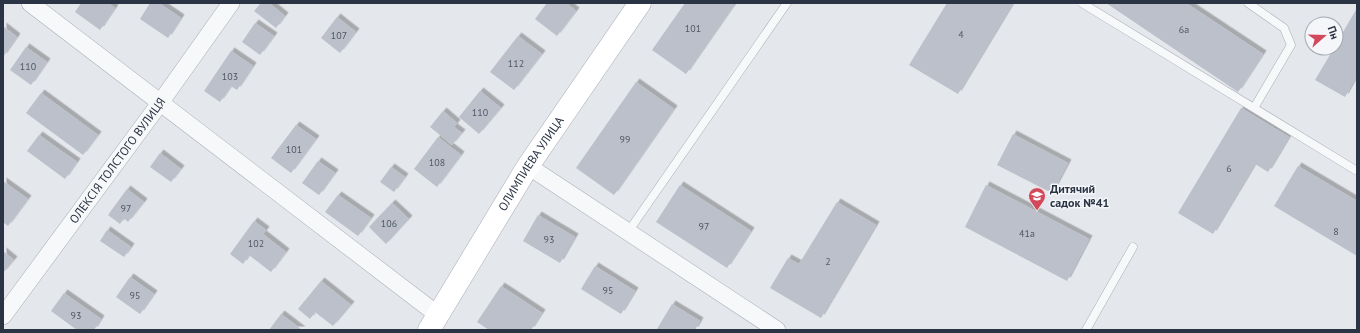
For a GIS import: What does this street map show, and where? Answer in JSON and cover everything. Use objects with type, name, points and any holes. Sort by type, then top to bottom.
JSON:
[{"type":"main road","name":"ОЛИМПИЕВА УЛИЦА","points":[[433,323],[528,166],[640,3]]},
{"type":"street","points":[[30,3],[160,103],[433,323]]},
{"type":"street","name":"ОЛЕКСІЯ ТОЛСТОГО ВУЛИЦЯ","points":[[3,316],[160,103],[230,3]]},
{"type":"street","points":[[528,166],[777,330]]},
{"type":"lane","points":[[628,232],[787,3]]},
{"type":"lane","points":[[1082,3],[1357,171]]},
{"type":"lane","points":[[1248,3],[1284,28],[1291,45],[1254,108]]},
{"type":"lane","points":[[1086,330],[1133,247]]},
{"type":"building","points":[[81,3],[108,3],[115,8],[100,30],[75,12]]},
{"type":"building","points":[[150,3],[159,3],[181,18],[168,38],[140,19]]},
{"type":"building","points":[[261,3],[269,3],[285,16],[276,28],[254,11]]},
{"type":"building","points":[[547,3],[566,3],[576,11],[557,36],[535,19]]},
{"type":"building","points":[[685,3],[731,3],[734,5],[686,74],[652,50]]},
{"type":"building","points":[[947,3],[1013,3],[958,94],[909,65]]},
{"type":"building","points":[[1106,3],[1186,3],[1263,54],[1238,92]]},
{"type":"building","points":[[1357,8],[1357,75],[1345,97],[1315,80],[1329,56],[1344,56],[1344,30]]},
{"type":"building","points":[[337,17],[356,32],[340,53],[321,38]]},
{"type":"building","points":[[255,23],[274,36],[260,55],[242,42]]},
{"type":"building","points":[[3,26],[17,37],[3,57]]},
{"type":"building","points":[[518,36],[542,54],[514,90],[490,72]]},
{"type":"building","points":[[26,47],[47,62],[31,85],[10,70]]},
{"type":"building","points":[[231,51],[253,66],[237,90],[231,86],[220,102],[204,91]]},
{"type":"building","points":[[636,82],[674,109],[614,195],[576,168]]},
{"type":"building","points":[[480,91],[501,108],[479,134],[459,117]]},
{"type":"building","points":[[41,93],[98,135],[83,155],[26,113]]},
{"type":"building","points":[[1241,108],[1289,137],[1268,172],[1255,164],[1213,234],[1178,213]]},
{"type":"building","points":[[443,111],[457,123],[454,127],[462,133],[452,145],[430,127]]},
{"type":"building","points":[[296,125],[316,139],[291,173],[271,158]]},
{"type":"building","points":[[1013,134],[1068,163],[1052,193],[997,165]]},
{"type":"building","points":[[39,135],[77,162],[65,179],[27,151]]},
{"type":"building","points":[[438,137],[461,155],[437,187],[414,169]]},
{"type":"building","points":[[160,153],[181,169],[171,182],[150,167]]},
{"type":"building","points":[[318,161],[335,173],[319,195],[302,183]]},
{"type":"building","points":[[1298,166],[1357,201],[1357,256],[1274,206]]},
{"type":"building","points":[[391,167],[405,177],[394,192],[380,182]]},
{"type":"building","points":[[3,181],[28,199],[8,226],[3,222]]},
{"type":"building","points":[[680,185],[751,231],[727,268],[656,222]]},
{"type":"building","points":[[986,185],[1089,239],[1067,281],[965,227]]},
{"type":"building","points":[[127,189],[144,202],[128,222],[124,218],[120,224],[108,215]]},
{"type":"building","points":[[338,195],[371,218],[358,236],[325,212]]},
{"type":"building","points":[[837,202],[876,225],[821,318],[770,288],[788,258],[799,264]]},
{"type":"building","points":[[392,203],[409,219],[386,244],[369,227]]},
{"type":"building","points":[[538,215],[575,237],[560,263],[523,241]]},
{"type":"building","points":[[254,221],[266,230],[263,234],[286,252],[271,272],[249,255],[243,264],[230,254]]},
{"type":"building","points":[[107,230],[131,247],[124,257],[100,241]]},
{"type":"building","points":[[3,251],[14,260],[3,273]]},
{"type":"building","points":[[595,266],[635,291],[621,314],[581,289]]},
{"type":"building","points":[[130,277],[154,294],[140,314],[116,297]]},
{"type":"building","points":[[321,281],[351,305],[333,326],[315,312],[310,319],[298,309]]},
{"type":"building","points":[[501,286],[542,313],[531,330],[489,330],[477,322]]},
{"type":"building","points":[[64,293],[101,319],[94,330],[77,330],[51,311]]},
{"type":"building","points":[[672,304],[700,321],[695,330],[657,329]]},
{"type":"building","points":[[281,314],[302,330],[269,330]]},
{"type":"place","name":"Дитячий садок №41","points":[[1037,211]]}]
